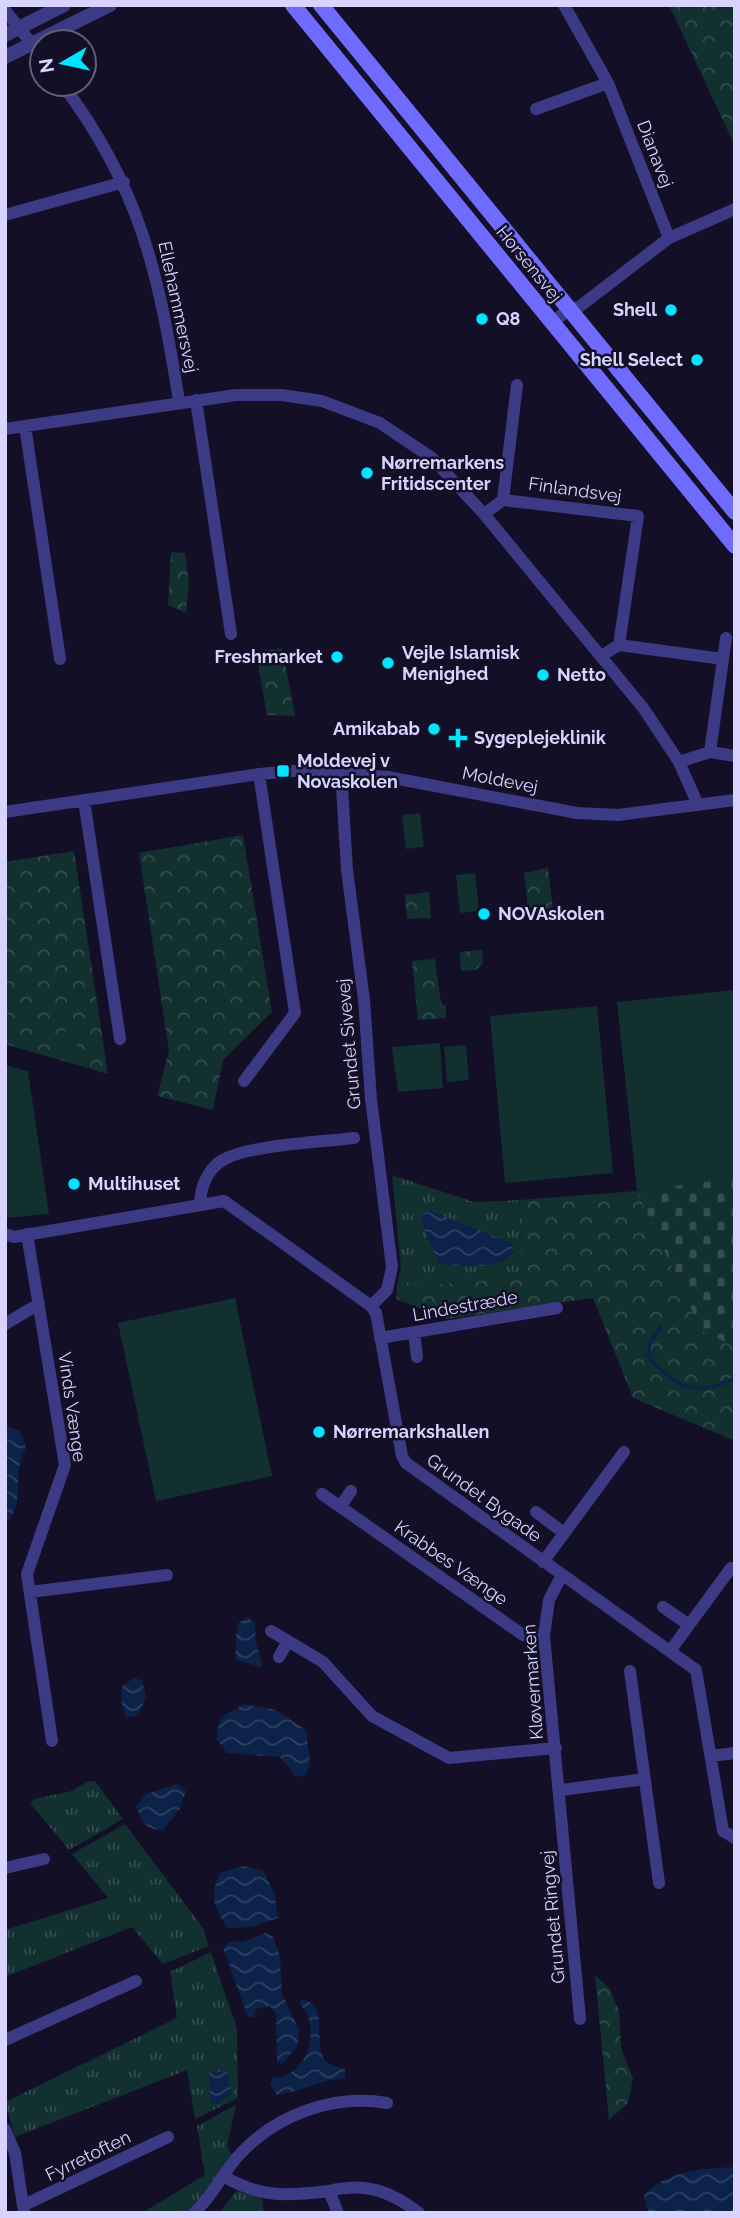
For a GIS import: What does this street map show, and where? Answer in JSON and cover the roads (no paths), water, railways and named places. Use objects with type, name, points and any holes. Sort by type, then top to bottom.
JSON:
[{"type":"main road","name":"Horsensvej","points":[[293,5],[735,546]]},
{"type":"main road","points":[[309,5],[346,49],[396,97]]},
{"type":"main road","name":"Horsensvej","points":[[321,5],[735,512]]},
{"type":"main road","points":[[475,228],[498,241],[553,309],[569,309]]},
{"type":"main road","points":[[552,323],[567,322],[629,398],[648,407]]},
{"type":"street","points":[[5,35],[64,5]]},
{"type":"street","points":[[63,28],[110,5]]},
{"type":"street","name":"Dianavej","points":[[564,5],[608,83],[669,237]]},
{"type":"street","points":[[5,10],[28,38]]},
{"type":"street","points":[[5,57],[28,45]]},
{"type":"street","points":[[536,109],[608,83]]},
{"type":"street","name":"Ellehammersvej","points":[[73,98],[87,117],[124,181],[148,244],[164,312],[179,401]]},
{"type":"street","points":[[5,215],[124,181]]},
{"type":"street","points":[[552,323],[569,309],[579,307],[669,237],[735,209]]},
{"type":"street","name":"Finlandsvej","points":[[484,514],[503,499],[517,386]]},
{"type":"street","points":[[5,429],[179,401],[236,395],[282,395],[322,401],[380,422],[432,458],[484,514],[645,709],[679,762],[698,805]]},
{"type":"street","points":[[197,400],[230,634]]},
{"type":"street","points":[[24,426],[60,659]]},
{"type":"street","name":"Finlandsvej","points":[[503,499],[638,516],[619,645]]},
{"type":"street","points":[[710,752],[726,638]]},
{"type":"street","points":[[601,656],[619,645],[723,659]]},
{"type":"street","points":[[679,762],[710,752],[735,756]]},
{"type":"street","name":"Moldevej","points":[[5,812],[259,774],[341,771],[429,784],[577,813],[618,815],[735,800]]},
{"type":"street","name":"Grundet Sivevej","points":[[341,771],[347,870],[364,1000],[370,1099],[392,1266],[387,1290],[371,1307]]},
{"type":"street","points":[[244,1081],[295,1013],[259,774]]},
{"type":"street","points":[[84,800],[120,1039]]},
{"type":"street","points":[[200,1205],[203,1184],[209,1173],[229,1157],[354,1138]]},
{"type":"street","points":[[5,1234],[27,1234],[224,1201],[371,1307]]},
{"type":"street","name":"Vinds Vænge","points":[[27,1234],[65,1465],[27,1574],[52,1741]]},
{"type":"street","points":[[5,1324],[39,1304]]},
{"type":"street","name":"Grundet Bygade","points":[[371,1307],[376,1313],[402,1456],[407,1463],[696,1671],[723,1831],[735,1838]]},
{"type":"street","name":"Lindestræde","points":[[380,1338],[557,1308]]},
{"type":"street","points":[[414,1332],[417,1357]]},
{"type":"street","points":[[543,1562],[624,1451]]},
{"type":"street","points":[[340,1507],[351,1491]]},
{"type":"street","name":"Krabbes Vænge","points":[[322,1494],[523,1635],[544,1636]]},
{"type":"street","points":[[536,1512],[564,1533]]},
{"type":"street","points":[[670,1651],[731,1568]]},
{"type":"street","points":[[30,1592],[167,1575]]},
{"type":"street","name":"Kløvermarken","points":[[562,1575],[549,1600],[544,1636],[562,1811]]},
{"type":"street","points":[[663,1607],[689,1625]]},
{"type":"street","points":[[271,1631],[323,1662],[372,1716],[449,1758],[556,1748]]},
{"type":"street","points":[[279,1657],[288,1641]]},
{"type":"street","points":[[630,1671],[659,1883]]},
{"type":"street","points":[[711,1756],[735,1753]]},
{"type":"street","points":[[561,1790],[645,1779]]},
{"type":"street","name":"Grundet Ringvej","points":[[562,1811],[580,2019]]},
{"type":"street","points":[[5,1868],[44,1859]]},
{"type":"street","points":[[5,2040],[136,1981]]},
{"type":"street","points":[[194,2213],[248,2146],[296,2113],[347,2102],[387,2103]]},
{"type":"street","name":"Fyrretoften","points":[[5,2129],[15,2153],[24,2209],[168,2137]]},
{"type":"street","points":[[225,2177],[256,2193],[306,2194],[354,2186],[374,2188],[404,2201],[419,2213]]},
{"type":"street","points":[[330,2191],[338,2213]]},
{"type":"water","points":[[431,1211],[511,1243],[514,1251],[507,1258],[489,1265],[439,1264],[421,1221],[423,1213]]},
{"type":"water","points":[[5,1426],[20,1431],[26,1448],[19,1467],[17,1503],[9,1521],[5,1520]]},
{"type":"water","points":[[247,1617],[255,1623],[256,1643],[263,1665],[260,1667],[235,1659],[237,1624]]},
{"type":"water","points":[[134,1678],[142,1680],[146,1696],[139,1715],[126,1718],[121,1701],[122,1686]]},
{"type":"water","points":[[244,1704],[276,1710],[306,1730],[310,1763],[306,1775],[296,1777],[280,1757],[227,1753],[216,1739],[220,1718]]},
{"type":"water","points":[[177,1784],[186,1791],[180,1809],[163,1830],[148,1827],[142,1821],[136,1806],[146,1794]]},
{"type":"water","points":[[243,1866],[263,1870],[274,1893],[278,1918],[252,1927],[228,1928],[216,1908],[215,1888],[220,1873]]},
{"type":"water","points":[[265,1933],[273,1937],[280,1956],[282,1994],[299,2030],[298,2045],[282,2064],[277,2062],[276,2014],[270,2006],[256,2009],[254,2017],[248,2017],[223,1948],[230,1941],[243,1942]]},
{"type":"water","points":[[301,2000],[311,2002],[316,2008],[323,2057],[328,2063],[345,2069],[345,2078],[277,2095],[270,2084],[272,2078],[284,2076],[294,2070],[308,2050],[310,2025],[300,2004]]},
{"type":"water","points":[[209,2072],[227,2072],[232,2094],[218,2103],[211,2104]]},
{"type":"water","points":[[735,2167],[735,2213],[648,2212],[644,2196],[662,2181],[686,2172]]},
{"type":"waterway","points":[[661,1326],[650,1343],[648,1356],[668,1376],[698,1388],[710,1388],[735,1378]]},
{"type":"place","name":"Shell","points":[[671,310]]},
{"type":"place","name":"Q8","points":[[482,319]]},
{"type":"place","name":"Shell Select","points":[[697,360]]},
{"type":"place","name":"Nørremarkens Fritidscenter","points":[[367,473]]},
{"type":"place","name":"Freshmarket","points":[[337,657]]},
{"type":"place","name":"Vejle Islamisk Menighed","points":[[388,663]]},
{"type":"place","name":"Netto","points":[[543,675]]},
{"type":"place","name":"Amikabab","points":[[434,729]]},
{"type":"place","name":"Sygeplejeklinik","points":[[458,738]]},
{"type":"place","name":"Moldevej v Novaskolen","points":[[283,771]]},
{"type":"place","name":"NOVAskolen","points":[[484,914]]},
{"type":"place","name":"Multihuset","points":[[74,1184]]},
{"type":"place","name":"Nørremarkshallen","points":[[319,1432]]}]
